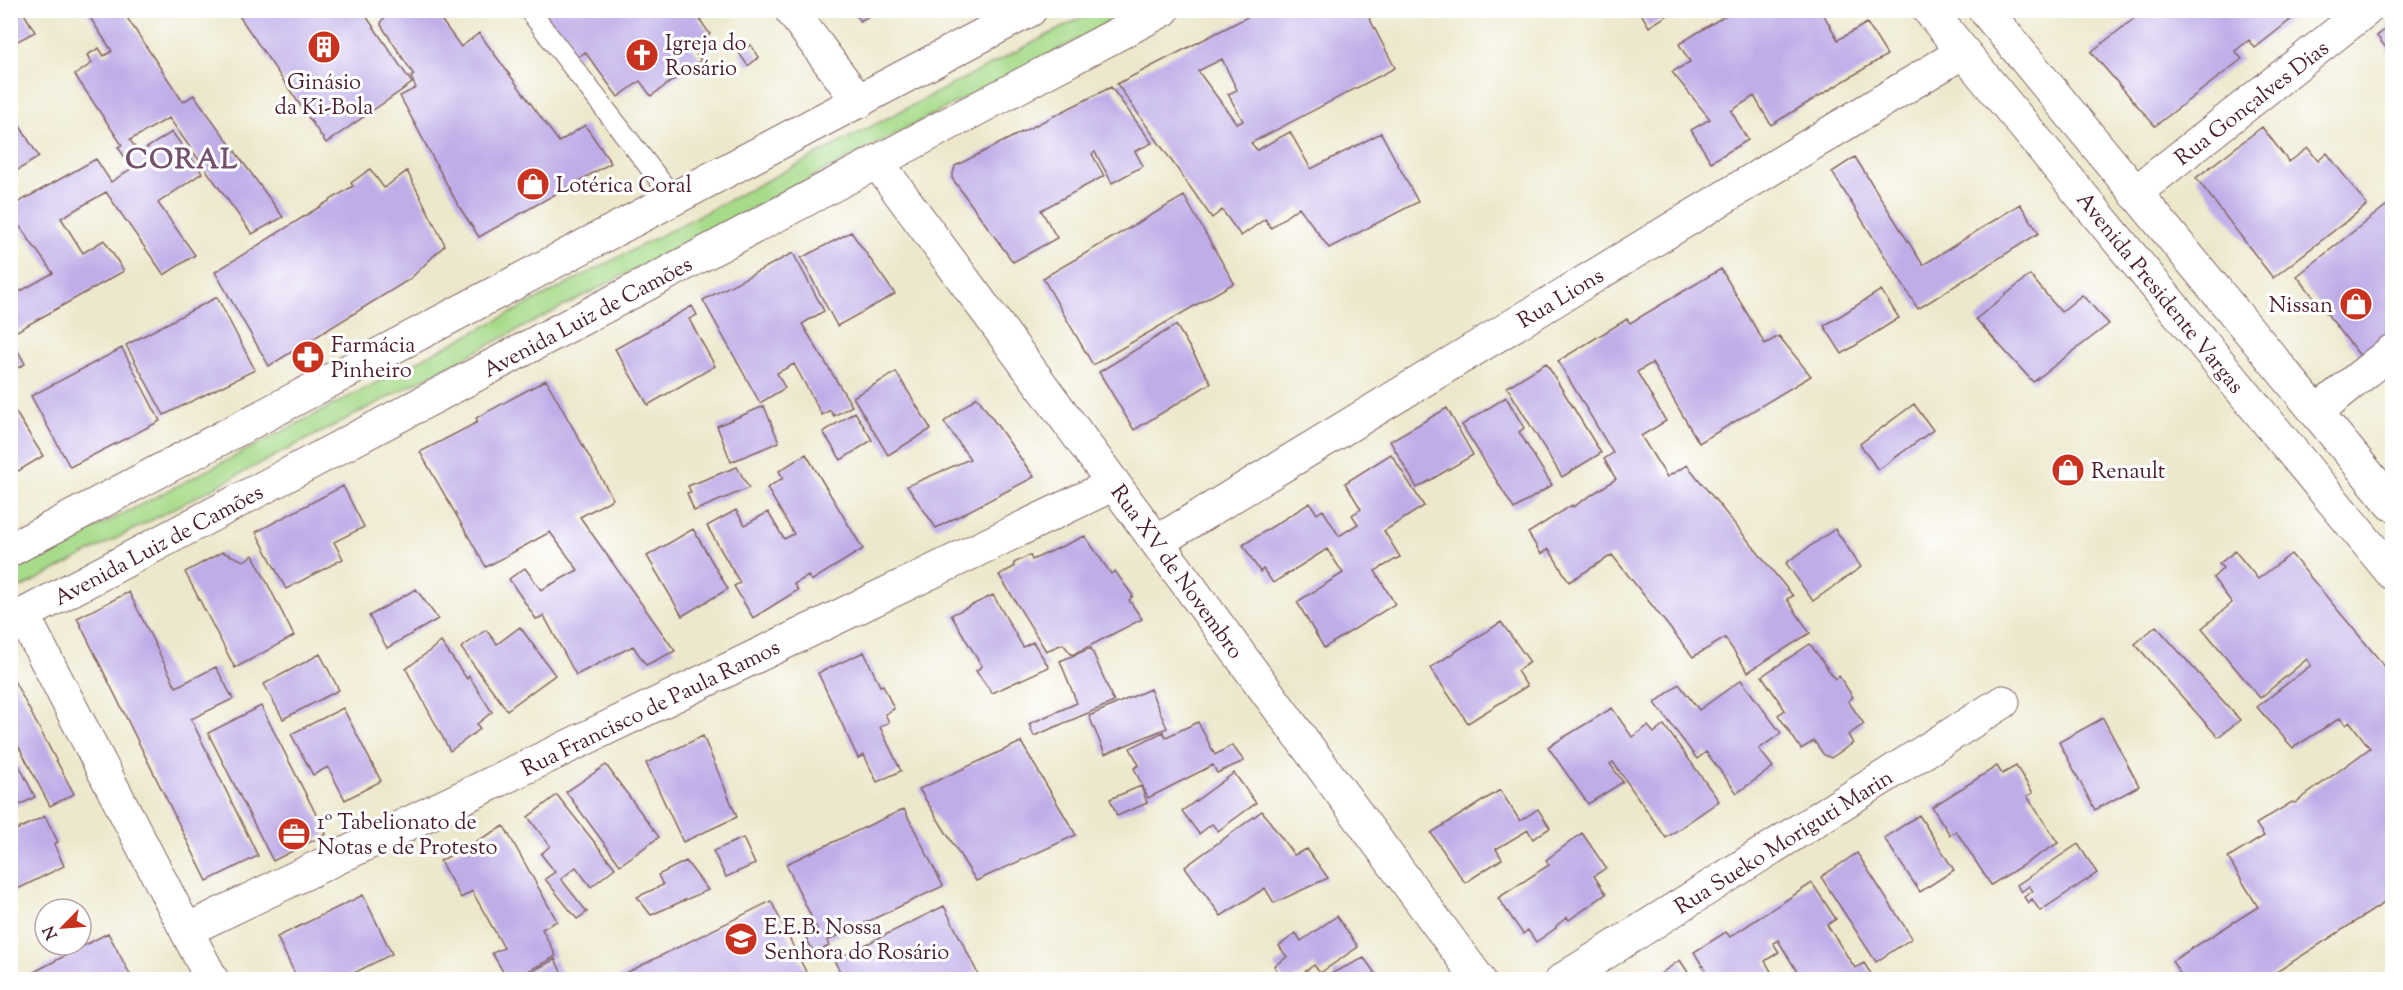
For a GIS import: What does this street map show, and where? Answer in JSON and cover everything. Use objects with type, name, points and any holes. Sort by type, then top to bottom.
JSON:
[{"type":"street","points":[[791,10],[859,102]]},
{"type":"street","points":[[10,550],[1030,10]]},
{"type":"street","name":"Avenida Luiz de Camões","points":[[17,619],[1163,10]]},
{"type":"street","name":"Avenida Presidente Vargas","points":[[1929,10],[2392,573]]},
{"type":"street","name":"Avenida Presidente Vargas","points":[[1986,10],[2392,504]]},
{"type":"street","name":"Rua Gonçalves Dias","points":[[2135,193],[2366,10]]},
{"type":"street","name":"Rua Lions","points":[[1157,542],[1963,52]]},
{"type":"street","name":"Rua XV de Novembro","points":[[877,162],[1479,980]]},
{"type":"street","points":[[2316,412],[2392,351]]},
{"type":"street","name":"Rua Francisco de Paula Ramos","points":[[186,930],[1114,484]]},
{"type":"street","points":[[17,619],[212,980]]},
{"type":"street","name":"Rua Sueko Moriguti Marin","points":[[1562,980],[2003,702]]},
{"type":"lane","points":[[530,10],[674,199]]},
{"type":"green space","points":[[1094,11],[1132,11],[11,593],[11,572]]},
{"type":"building","points":[[10,10],[22,10],[35,32],[10,45]]},
{"type":"building","points":[[85,10],[122,10],[183,102],[194,95],[283,217],[252,234],[169,118],[130,140],[139,153],[172,132],[202,173],[158,203],[195,255],[164,275],[106,192],[61,218],[83,253],[104,240],[124,271],[10,335],[10,297],[53,273],[10,213],[10,207],[96,159],[111,182],[132,168],[118,147],[122,145],[75,75],[92,63],[87,55],[99,48],[104,56],[112,51]]},
{"type":"building","name":"Ginásio da Ki-Bola","points":[[235,10],[362,10],[412,83],[326,143]]},
{"type":"building","points":[[395,10],[434,10],[461,47],[479,33],[559,142],[585,125],[611,163],[479,237],[458,205],[400,96],[416,88],[411,77],[414,75],[381,25],[382,20]]},
{"type":"building","name":"Igreja do Rosário","points":[[549,10],[693,10],[710,34],[692,48],[701,60],[651,96],[640,81],[618,97],[585,52],[577,58],[544,15]]},
{"type":"building","points":[[852,10],[880,10],[860,21]]},
{"type":"building","points":[[1261,10],[1365,10],[1395,68],[1251,143],[1257,150],[1290,132],[1311,169],[1381,133],[1418,202],[1329,248],[1299,207],[1271,228],[1265,219],[1241,236],[1222,210],[1212,218],[1117,84]],"holes":[[[1222,59],[1237,90],[1228,94],[1243,121],[1237,124],[1198,71]]]},
{"type":"building","points":[[1639,10],[1676,10],[1649,27]]},
{"type":"building","points":[[1734,10],[1821,10],[1838,40],[1867,23],[1887,55],[1771,125],[1754,96],[1731,111],[1748,140],[1711,162],[1691,130],[1710,119],[1672,72],[1690,62],[1679,44]]},
{"type":"building","points":[[2145,10],[2303,10],[2255,48],[2249,40],[2235,51],[2242,59],[2155,126],[2091,52]]},
{"type":"building","points":[[2392,24],[2392,56],[2377,36]]},
{"type":"building","points":[[751,45],[759,57],[748,66],[739,53]]},
{"type":"building","points":[[1111,87],[1152,143],[1135,151],[1143,166],[1112,183],[1095,152],[1092,154],[1104,176],[1041,210],[1057,238],[1013,262],[952,178],[955,166]]},
{"type":"building","points":[[10,110],[39,157],[10,175]]},
{"type":"building","points":[[2262,127],[2289,162],[2308,148],[2318,161],[2327,153],[2367,205],[2273,278],[2196,178]]},
{"type":"building","points":[[1855,157],[1923,265],[2020,204],[2039,233],[1918,309],[1832,172]]},
{"type":"building","points":[[370,169],[384,188],[407,171],[445,245],[410,279],[269,366],[215,272],[353,186],[351,183]]},
{"type":"building","points":[[1184,196],[1234,283],[1093,365],[1043,278]]},
{"type":"building","name":"Nissan","points":[[2392,201],[2392,333],[2361,357],[2297,276]]},
{"type":"building","points":[[851,232],[895,294],[837,326],[801,258]]},
{"type":"building","points":[[793,253],[824,311],[802,324],[852,406],[834,416],[830,410],[822,415],[794,364],[777,373],[785,388],[760,403],[703,300]]},
{"type":"building","points":[[1721,269],[1765,344],[1779,336],[1811,376],[1699,443],[1652,363],[1637,372],[1666,421],[1641,436],[1667,477],[1687,465],[1793,596],[1787,599],[1810,633],[1748,672],[1725,638],[1693,657],[1612,555],[1569,582],[1549,549],[1541,554],[1528,533],[1616,479],[1604,459],[1613,453],[1558,361],[1627,319],[1630,323]]},
{"type":"building","points":[[2030,275],[2061,312],[2082,295],[2109,324],[2033,382],[1976,319]]},
{"type":"building","points":[[1881,290],[1899,318],[1842,354],[1824,326]]},
{"type":"building","points":[[217,297],[255,370],[164,415],[126,345]]},
{"type":"building","points":[[692,306],[697,315],[689,319],[715,366],[648,405],[615,349]]},
{"type":"building","points":[[1176,325],[1211,383],[1134,430],[1099,372]]},
{"type":"building","points":[[10,336],[25,364],[10,372]]},
{"type":"building","points":[[122,348],[160,421],[70,467],[31,396]]},
{"type":"building","points":[[1546,363],[1601,453],[1562,477],[1507,387]]},
{"type":"building","points":[[896,372],[931,429],[888,455],[853,397]]},
{"type":"building","points":[[546,380],[613,499],[580,517],[675,651],[646,665],[633,646],[576,675],[544,616],[536,619],[509,579],[525,568],[541,590],[578,570],[550,532],[486,567],[420,452],[478,422],[476,418]]},
{"type":"building","points":[[977,397],[1034,477],[936,528],[907,486],[970,459],[944,422]]},
{"type":"building","points":[[1506,397],[1524,428],[1519,432],[1552,485],[1514,509],[1462,425]]},
{"type":"building","points":[[10,403],[43,456],[10,476]]},
{"type":"building","points":[[1914,404],[1933,430],[1878,470],[1860,444]]},
{"type":"building","points":[[764,406],[779,442],[731,462],[717,426]]},
{"type":"building","points":[[1447,408],[1473,455],[1417,488],[1390,441]]},
{"type":"building","points":[[855,412],[872,440],[841,460],[823,432]]},
{"type":"building","points":[[806,454],[863,549],[811,581],[808,576],[794,584],[798,590],[753,618],[734,586],[740,583],[707,526],[736,510],[745,525],[768,512],[784,539],[794,534],[767,488],[783,478],[779,471]]},
{"type":"building","points":[[1391,454],[1424,506],[1384,531],[1400,557],[1375,571],[1395,604],[1324,648],[1297,602],[1343,573],[1327,549],[1273,583],[1263,569],[1260,572],[1243,545],[1310,503],[1317,514],[1323,510],[1339,536],[1358,524],[1352,515],[1361,509],[1345,483]]},
{"type":"building","points":[[737,467],[749,488],[694,511],[687,493],[691,492],[688,486]]},
{"type":"building","points":[[343,486],[364,527],[334,542],[343,559],[286,589],[256,532]]},
{"type":"building","points":[[693,529],[728,589],[682,616],[647,556]]},
{"type":"building","points":[[1835,529],[1861,567],[1813,601],[1786,563]]},
{"type":"building","points":[[1085,536],[1111,574],[1115,571],[1133,596],[1129,600],[1142,619],[1072,655],[1063,644],[1046,651],[999,575],[1014,567],[1014,563],[1030,555],[1032,560]]},
{"type":"building","points":[[2235,551],[2258,579],[2291,554],[2392,675],[2392,898],[2264,980],[2184,980],[2172,961],[2258,907],[2228,858],[2264,836],[2256,824],[2292,802],[2295,803],[2370,748],[2350,722],[2346,725],[2340,718],[2293,748],[2257,707],[2311,665],[2307,659],[2260,698],[2202,628],[2232,603],[2213,578],[2223,568],[2219,564]]},
{"type":"building","points":[[222,552],[244,561],[253,555],[294,636],[235,668],[185,572]]},
{"type":"building","points":[[416,589],[438,619],[387,648],[369,616]]},
{"type":"building","points":[[129,592],[176,687],[216,667],[233,699],[191,719],[258,856],[207,881],[77,618]]},
{"type":"building","points":[[993,595],[1023,647],[1033,642],[1049,667],[992,693],[976,671],[982,666],[951,615]]},
{"type":"building","points":[[1501,622],[1530,662],[1517,671],[1527,686],[1468,723],[1430,668]]},
{"type":"building","points":[[2156,626],[2240,720],[2218,737],[2135,644]]},
{"type":"building","points":[[520,627],[555,675],[507,710],[461,648],[486,630],[497,644]]},
{"type":"building","points":[[441,642],[467,679],[469,676],[492,712],[477,724],[480,729],[450,751],[406,669]]},
{"type":"building","points":[[1810,644],[1835,679],[1839,676],[1853,697],[1848,701],[1864,724],[1848,735],[1853,743],[1831,758],[1824,755],[1814,741],[1801,749],[1778,715],[1785,710],[1762,676]]},
{"type":"building","points":[[1091,648],[1114,702],[1034,736],[1029,724],[1077,703],[1060,661]]},
{"type":"building","points":[[864,652],[894,709],[885,714],[889,722],[880,727],[901,771],[877,782],[864,755],[858,758],[818,673]]},
{"type":"building","points":[[320,654],[339,690],[283,719],[264,684]]},
{"type":"building","points":[[10,673],[74,794],[50,806],[10,730]]},
{"type":"building","points":[[1741,680],[1781,733],[1759,749],[1773,767],[1737,793],[1706,752],[1697,759],[1655,703],[1679,684],[1699,710]]},
{"type":"building","points":[[1150,689],[1167,728],[1105,754],[1089,716]]},
{"type":"building","points":[[261,706],[326,834],[273,861],[208,733]]},
{"type":"building","points":[[343,708],[381,781],[345,800],[328,767],[313,775],[291,734]]},
{"type":"building","points":[[1612,708],[1632,737],[1648,726],[1654,733],[1664,725],[1719,801],[1666,838],[1613,762],[1610,764],[1623,782],[1588,804],[1548,747]]},
{"type":"building","points":[[2103,718],[2139,786],[2095,810],[2059,742]]},
{"type":"building","points":[[1198,722],[1215,755],[1232,745],[1244,761],[1217,773],[1213,765],[1148,798],[1134,768],[1139,765],[1130,748],[1163,732],[1166,737]]},
{"type":"building","points":[[703,736],[737,817],[683,842],[646,763]]},
{"type":"building","points":[[1021,742],[1076,835],[976,881],[919,789]]},
{"type":"building","points":[[10,747],[35,797],[10,810]]},
{"type":"building","points":[[606,765],[659,837],[620,865],[566,792]]},
{"type":"building","points":[[1997,766],[2002,774],[2016,766],[2033,793],[2027,796],[2058,843],[1991,885],[1956,831],[1950,835],[1932,807]]},
{"type":"building","points":[[1234,773],[1256,803],[1218,831],[1212,824],[1199,834],[1182,811]]},
{"type":"building","points":[[1141,786],[1147,803],[1117,816],[1110,799]]},
{"type":"building","points":[[1500,790],[1520,821],[1538,809],[1550,828],[1533,839],[1528,830],[1496,849],[1502,859],[1465,883],[1431,833]]},
{"type":"building","points":[[557,795],[615,868],[591,887],[576,867],[561,879],[587,912],[577,919],[545,879],[555,872],[541,854],[550,846],[528,817]]},
{"type":"building","points":[[904,809],[943,886],[827,941],[829,946],[814,953],[805,935],[817,929],[786,864]]},
{"type":"building","points":[[1262,811],[1294,855],[1307,849],[1328,878],[1274,903],[1265,888],[1221,916],[1185,867]]},
{"type":"building","points":[[1919,815],[1954,870],[1920,892],[1884,838]]},
{"type":"building","points":[[45,816],[58,842],[54,844],[64,866],[10,893],[10,833]]},
{"type":"building","points":[[504,826],[557,921],[542,929],[556,956],[512,980],[508,980],[492,953],[504,948],[472,891],[461,898],[440,861]]},
{"type":"building","points":[[1582,833],[1606,868],[1594,876],[1606,894],[1569,920],[1567,917],[1536,942],[1528,930],[1523,934],[1498,898],[1549,865],[1546,860]]},
{"type":"building","points":[[743,838],[755,864],[726,877],[713,851]]},
{"type":"building","points":[[2078,844],[2097,873],[2040,911],[2032,899],[2028,903],[2024,897],[2033,891],[2029,886],[2021,892],[2017,885]]},
{"type":"building","points":[[1857,853],[1912,938],[1876,962],[1821,877]]},
{"type":"building","points":[[686,861],[708,890],[651,915],[637,897],[663,885],[658,875]]},
{"type":"building","points":[[1812,883],[1836,919],[1827,925],[1855,968],[1864,963],[1875,980],[1802,980],[1778,940],[1773,943],[1779,952],[1765,961],[1776,980],[1711,980],[1694,952],[1726,932],[1730,937]]},
{"type":"building","points":[[363,895],[392,954],[340,980],[298,980],[277,937]]},
{"type":"building","points":[[771,901],[810,980],[612,980]]},
{"type":"building","points":[[944,906],[981,980],[844,980],[834,960]]},
{"type":"building","points":[[1337,916],[1358,947],[1320,973],[1314,965],[1293,980],[1284,980],[1274,966],[1287,957],[1279,946],[1296,933],[1301,941]]},
{"type":"building","points":[[108,933],[133,980],[19,980],[63,957],[93,957],[93,941]]},
{"type":"building","points":[[1364,958],[1380,980],[1335,980],[1332,973]]},
{"type":"building","points":[[555,959],[565,980],[516,980]]},
{"type":"building","points":[[1680,960],[1693,980],[1652,980]]},
{"type":"place","name":"Ginásio da Ki-Bola","points":[[324,47]]},
{"type":"place","name":"Igreja do Rosário","points":[[642,55]]},
{"type":"place","name":"Lotérica Coral","points":[[533,184]]},
{"type":"place","name":"Nissan","points":[[2356,304]]},
{"type":"place","name":"Farmácia Pinheiro","points":[[308,357]]},
{"type":"place","name":"Renault","points":[[2068,470]]},
{"type":"place","name":"1º Tabelionato de Notas e de Protesto","points":[[294,834]]},
{"type":"place","name":"E.E.B. Nossa Senhora do Rosário","points":[[741,939]]},
{"type":"district","name":"CORAL","points":[[182,158]]}]
